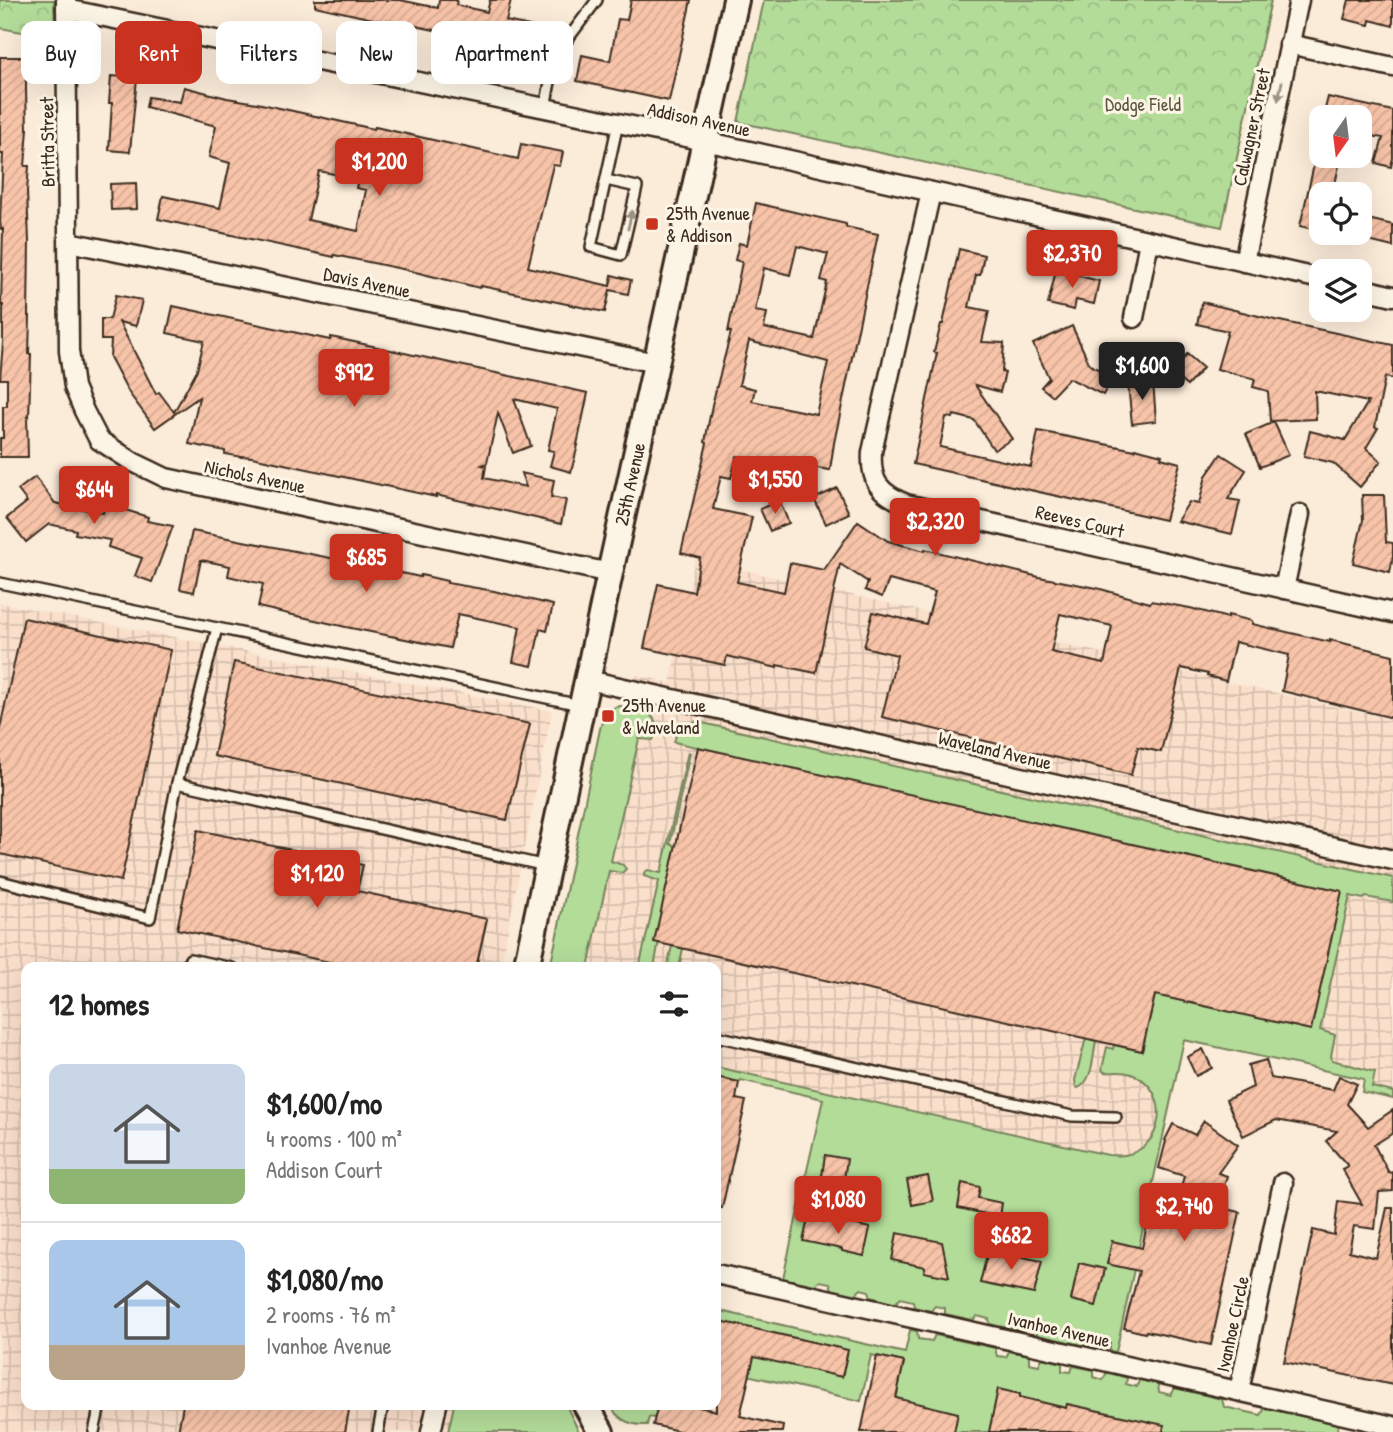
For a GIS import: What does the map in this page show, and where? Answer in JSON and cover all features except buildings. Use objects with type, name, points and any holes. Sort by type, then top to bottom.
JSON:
[{"type":"street","name":"25th Avenue","points":[[527,962],[736,0]]},
{"type":"street","name":"Calwagner Street","points":[[1244,262],[1299,0]]},
{"type":"street","name":"Addison Avenue","points":[[66,4],[705,141],[1309,276]]},
{"type":"street","name":"Britta Street","points":[[66,4],[69,242]]},
{"type":"street","points":[[1289,44],[1393,67]]},
{"type":"street","name":"Reeves Court","points":[[931,192],[872,452],[871,467],[877,484],[890,497],[906,504],[1393,613]]},
{"type":"street","points":[[1134,318],[1149,240]]},
{"type":"street","name":"Davis Avenue","points":[[69,242],[656,363]]},
{"type":"street","name":"Nichols Avenue","points":[[69,242],[69,351],[74,387],[99,440],[133,462],[166,478],[610,573]]},
{"type":"street","points":[[1372,291],[1393,296]]},
{"type":"street","points":[[1284,589],[1300,514]]},
{"type":"street","name":"Waveland Avenue","points":[[588,681],[1393,860]]},
{"type":"street","name":"Ivanhoe Circle","points":[[1239,1391],[1283,1183]]},
{"type":"street","name":"Ivanhoe Avenue","points":[[721,1275],[1393,1426]]},
{"type":"street","points":[[431,1432],[436,1410]]},
{"type":"street","points":[[589,1410],[601,1432]]},
{"type":"lane","points":[[545,108],[555,56],[597,0]]},
{"type":"lane","points":[[606,180],[638,187],[621,255],[591,247],[618,123]]},
{"type":"lane","points":[[0,583],[583,705]]},
{"type":"lane","points":[[0,881],[150,918],[177,783],[217,628]]},
{"type":"lane","points":[[177,783],[548,866]]},
{"type":"lane","points":[[721,1037],[1072,1116],[1116,1117]]},
{"type":"lane","points":[[94,1432],[99,1410]]},
{"type":"lane","points":[[378,1432],[382,1410]]},
{"type":"shaded area","points":[[695,559],[1393,720],[1393,1099],[1362,1092],[1364,1079],[1184,1040],[1154,1176],[721,1072],[721,962],[576,962],[626,710],[637,675],[670,683]]},
{"type":"shaded area","points":[[0,603],[552,711],[501,962],[21,962],[21,1410],[554,1410],[567,1432],[0,1432]]},
{"type":"green space","points":[[0,0],[54,0],[55,21],[21,21],[21,32],[0,28]]},
{"type":"green space","name":"Dodge Field","points":[[764,0],[1271,0],[1222,227],[738,122]]},
{"type":"green space","points":[[620,706],[636,708],[649,714],[656,724],[653,740],[639,739],[611,861],[623,865],[626,869],[622,873],[609,871],[589,962],[551,962],[600,729],[606,714]]},
{"type":"green space","points":[[698,722],[1393,878],[1393,902],[1350,896],[1320,1030],[1335,1035],[1332,1060],[1375,1072],[1372,1087],[1393,1092],[1393,1099],[1362,1092],[1364,1079],[1184,1040],[1116,1352],[1110,1351],[1110,1342],[1097,1340],[1091,1347],[1037,1335],[1036,1328],[1027,1327],[1024,1332],[990,1324],[989,1319],[977,1316],[973,1320],[945,1314],[945,1308],[935,1306],[931,1311],[914,1307],[913,1301],[900,1298],[895,1304],[871,1297],[869,1291],[861,1289],[855,1295],[832,1290],[830,1283],[820,1281],[815,1285],[783,1278],[823,1099],[741,1080],[739,1082],[721,1078],[721,1068],[1108,1155],[1125,1155],[1148,1142],[1155,1131],[1158,1107],[1155,1095],[1147,1084],[1136,1076],[1124,1072],[1104,1072],[1102,1069],[1107,1047],[1113,1049],[1114,1045],[1142,1051],[1155,995],[1341,892],[674,742],[681,727]]},
{"type":"green space","points":[[688,752],[690,753],[670,844],[676,846],[655,962],[640,962],[659,881],[644,876],[644,873],[648,870],[661,873]]},
{"type":"green space","points":[[672,946],[683,948],[680,962],[668,962]]},
{"type":"green space","points":[[1086,1038],[1096,1041],[1093,1060],[1087,1080],[1078,1088],[1075,1080]]},
{"type":"green space","points":[[721,1311],[905,1353],[910,1330],[917,1331],[918,1339],[932,1341],[935,1335],[995,1348],[997,1356],[1006,1357],[1009,1351],[1029,1355],[1029,1363],[1039,1365],[1042,1358],[1062,1363],[1062,1371],[1071,1372],[1073,1366],[1094,1370],[1094,1377],[1103,1380],[1107,1372],[1127,1378],[1126,1384],[1137,1387],[1139,1380],[1158,1384],[1159,1392],[1171,1395],[1175,1388],[1222,1399],[1224,1407],[1261,1415],[1265,1408],[1338,1424],[1337,1432],[889,1432],[904,1362],[871,1355],[861,1401],[721,1369]]},
{"type":"green space","points":[[453,1410],[568,1410],[579,1432],[448,1432]]},
{"type":"green space","points":[[613,1410],[657,1410],[655,1418],[649,1417],[647,1425],[630,1423]]},
{"type":"place","name":"25th Avenue & Addison","points":[[652,224]]},
{"type":"place","name":"25th Avenue & Waveland","points":[[608,716]]}]
